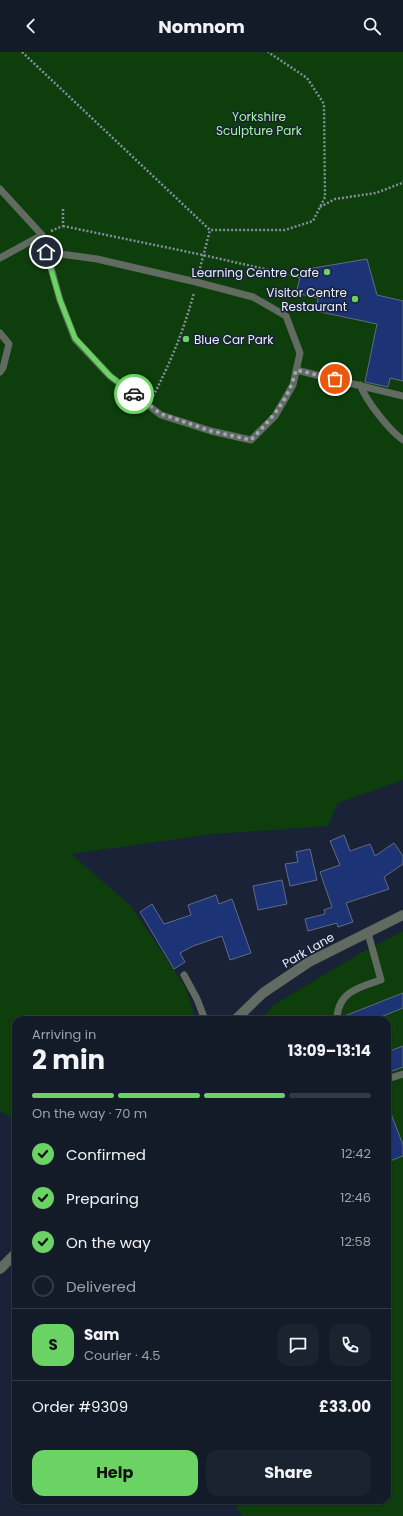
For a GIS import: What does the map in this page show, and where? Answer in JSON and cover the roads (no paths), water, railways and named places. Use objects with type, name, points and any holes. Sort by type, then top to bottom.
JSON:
[{"type":"street","name":"Park Lane","points":[[239,1016],[263,993],[309,962],[403,915]]},
{"type":"street","points":[[1,1266],[12,1256]]},
{"type":"lane","points":[[0,189],[42,235],[46,252],[60,300],[75,338],[110,376],[161,414],[211,431],[251,440],[275,416],[293,385],[300,353],[286,316],[253,297],[196,282],[97,260],[46,252]]},
{"type":"lane","points":[[0,258],[42,235]]},
{"type":"lane","points":[[0,332],[9,344],[3,368],[0,372]]},
{"type":"lane","points":[[296,370],[403,396]]},
{"type":"lane","points":[[360,385],[382,418],[403,440]]},
{"type":"lane","points":[[338,1016],[339,1006],[350,993],[360,987],[382,980],[368,932]]},
{"type":"lane","points":[[184,975],[197,999],[203,1016]]},
{"type":"lane","points":[[391,1078],[403,1074]]},
{"type":"place","name":"Learning Centre Cafe","points":[[327,272]]},
{"type":"place","name":"Visitor Centre Restaurant","points":[[355,299]]},
{"type":"place","name":"Blue Car Park","points":[[186,339]]},
{"type":"park label","name":"Yorkshire Sculpture Park","points":[[259,123]]}]
